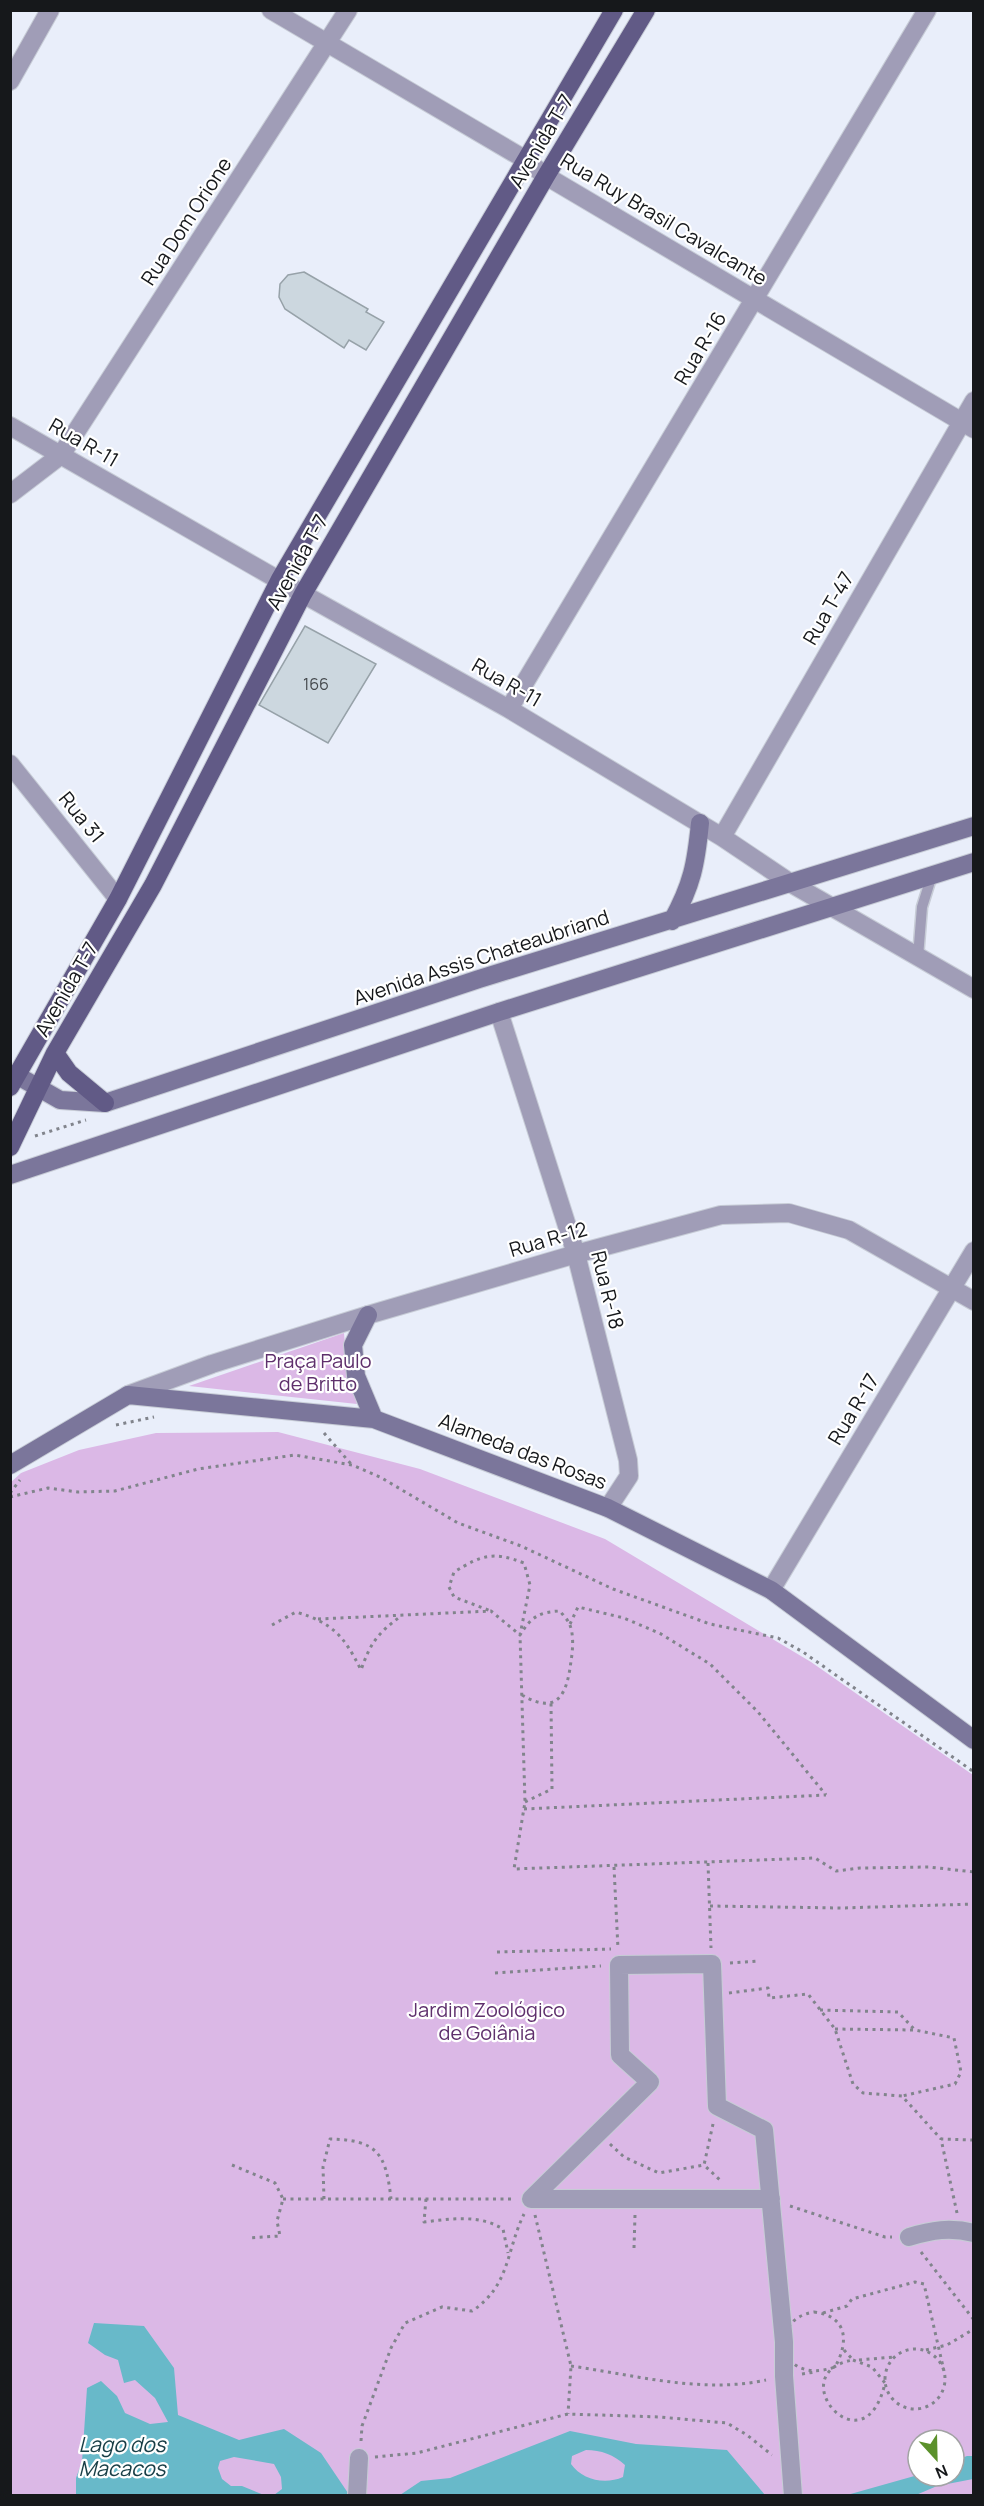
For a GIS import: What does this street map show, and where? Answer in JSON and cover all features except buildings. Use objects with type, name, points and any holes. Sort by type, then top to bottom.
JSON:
[{"type":"main road","name":"Avenida T-7","points":[[13,1078],[118,899],[280,579],[614,10]]},
{"type":"main road","name":"Avenida T-7","points":[[10,1147],[55,1053],[153,885],[303,594],[546,176],[646,10]]},
{"type":"main road","points":[[672,921],[687,895],[693,876],[700,823]]},
{"type":"main road","name":"Avenida Assis Chateaubriand","points":[[13,1078],[39,1088],[60,1100],[105,1103],[479,979],[974,826]]},
{"type":"main road","points":[[10,1175],[499,1012],[974,862]]},
{"type":"main road","points":[[55,1053],[69,1073],[105,1103]]},
{"type":"main road","points":[[368,1315],[352,1346],[356,1376],[374,1419]]},
{"type":"main road","points":[[16,1471],[128,1395]]},
{"type":"main road","name":"Alameda das Rosas","points":[[128,1395],[374,1419],[608,1508],[771,1590],[974,1740]]},
{"type":"street","points":[[10,81],[50,10]]},
{"type":"street","name":"Rua Ruy Brasil Cavalcante","points":[[271,10],[967,426]]},
{"type":"street","name":"Rua Dom Orione","points":[[62,455],[329,43],[348,10]]},
{"type":"street","name":"Rua R-16","points":[[509,709],[927,10]]},
{"type":"street","name":"Rua T-47","points":[[722,837],[967,426],[974,401]]},
{"type":"street","name":"Rua R-11","points":[[10,426],[509,709],[700,823],[792,884],[974,989]]},
{"type":"street","points":[[10,494],[62,455]]},
{"type":"street","name":"Rua 31","points":[[10,764],[118,899]]},
{"type":"street","name":"Rua R-18","points":[[499,1012],[576,1254],[628,1461],[629,1476],[608,1508]]},
{"type":"street","name":"Rua R-12","points":[[128,1395],[212,1364],[368,1315],[576,1254],[721,1215],[789,1214],[849,1230],[974,1301]]},
{"type":"street","name":"Rua R-17","points":[[771,1590],[974,1251]]},
{"type":"street","points":[[531,2199],[650,2082],[620,2055],[618,1957],[712,1964],[717,2106],[764,2130],[784,2342],[784,2376],[793,2496]]},
{"type":"street","points":[[531,2199],[771,2199]]},
{"type":"street","points":[[909,2237],[934,2229],[967,2232]]},
{"type":"street","points":[[357,2496],[358,2458]]},
{"type":"lane","points":[[918,957],[922,907],[932,875]]},
{"type":"path","points":[[107,1427],[137,1419],[156,1417]]},
{"type":"path","points":[[318,1428],[352,1465]]},
{"type":"path","points":[[16,1471],[10,1495],[48,1488],[78,1492],[115,1491],[198,1469],[295,1455],[352,1465],[380,1477],[458,1523],[521,1546],[613,1589],[710,1624],[778,1638],[803,1652],[974,1772]]},
{"type":"path","points":[[520,1635],[491,1611],[454,1597],[449,1587],[454,1572],[474,1560],[502,1555],[524,1563],[530,1585],[520,1635],[525,1802],[514,1869],[815,1858],[836,1871],[860,1868],[929,1867],[974,1872]]},
{"type":"path","points":[[524,1809],[826,1795],[758,1712],[710,1664],[662,1634],[624,1618],[578,1607],[570,1624]]},
{"type":"path","points":[[318,1619],[491,1611]]},
{"type":"path","points":[[520,1635],[529,1619],[544,1612],[560,1611],[570,1624],[573,1646],[568,1682],[560,1698],[546,1705],[537,1704],[522,1695]]},
{"type":"path","points":[[272,1625],[296,1612],[318,1619],[347,1641],[361,1670],[370,1644],[381,1631],[403,1615]]},
{"type":"path","points":[[525,1802],[552,1789],[551,1702]]},
{"type":"path","points":[[708,1863],[712,1964],[758,1961]]},
{"type":"path","points":[[614,1867],[618,1957]]},
{"type":"path","points":[[710,1906],[842,1908],[974,1904]]},
{"type":"path","points":[[700,1944],[711,1944]]},
{"type":"path","points":[[495,1973],[618,1957],[629,1948]]},
{"type":"path","points":[[497,1952],[618,1957]]},
{"type":"path","points":[[713,1995],[768,1988],[769,1998],[808,1994],[835,2029],[853,2084],[863,2093],[902,2096],[955,2084],[961,2072],[954,2038],[915,2030],[835,2029]]},
{"type":"path","points":[[820,2010],[898,2012],[915,2030]]},
{"type":"path","points":[[902,2096],[941,2139],[967,2232]]},
{"type":"path","points":[[704,2165],[717,2106]]},
{"type":"path","points":[[598,2133],[624,2157],[659,2173],[704,2165]]},
{"type":"path","points":[[324,2199],[323,2167],[330,2139],[354,2139],[375,2150],[388,2175],[391,2199]]},
{"type":"path","points":[[941,2139],[972,2140]]},
{"type":"path","points":[[232,2165],[275,2183],[283,2199],[277,2222],[280,2236],[248,2238]]},
{"type":"path","points":[[704,2165],[740,2198]]},
{"type":"path","points":[[634,2248],[636,2198]]},
{"type":"path","points":[[283,2199],[531,2199]]},
{"type":"path","points":[[426,2199],[424,2222],[460,2218],[493,2222],[503,2229],[508,2255]]},
{"type":"path","points":[[531,2199],[518,2226],[515,2243],[508,2255],[503,2275],[493,2294],[482,2305],[472,2312],[442,2307],[405,2323],[391,2348],[362,2426],[358,2458],[417,2453],[568,2414],[660,2417],[727,2423],[747,2434],[792,2472]]},
{"type":"path","points":[[531,2199],[571,2366],[568,2414]]},
{"type":"path","points":[[771,2199],[885,2238],[909,2237],[974,2320]]},
{"type":"path","points":[[844,2350],[853,2360],[872,2367],[885,2383],[888,2392],[902,2407],[921,2409],[938,2399],[946,2381],[944,2371],[939,2349],[924,2284],[915,2282],[852,2299],[847,2306],[823,2313],[805,2313],[796,2317],[790,2324],[784,2342],[790,2360],[806,2371],[815,2372],[853,2360],[896,2356],[905,2351],[939,2349],[974,2329]]},
{"type":"path","points":[[823,2313],[838,2323],[843,2332],[844,2350],[825,2383],[826,2402],[832,2410],[849,2419],[867,2416],[875,2410],[880,2402],[886,2373],[896,2356]]},
{"type":"path","points":[[924,2351],[940,2362],[944,2371]]},
{"type":"path","points":[[571,2366],[685,2384],[751,2383],[784,2376]]},
{"type":"green space","name":"Praça Paulo de Britto","points":[[344,1333],[347,1369],[357,1404],[189,1386]]},
{"type":"green space","name":"Jardim Zoológico de Goiânia","points":[[278,1432],[420,1469],[605,1539],[811,1662],[973,1775],[973,2495],[11,2495],[10,1483],[21,1473],[79,1450],[156,1433]]},
{"type":"water","name":"Lago dos Macacos","points":[[94,2323],[144,2326],[174,2368],[178,2415],[239,2440],[284,2429],[321,2453],[348,2493],[346,2495],[274,2495],[282,2489],[281,2477],[274,2464],[234,2457],[220,2461],[218,2468],[222,2479],[231,2486],[242,2486],[264,2495],[76,2495],[76,2478],[82,2462],[87,2388],[101,2381],[117,2396],[125,2413],[150,2424],[168,2422],[155,2398],[135,2380],[124,2383],[118,2360],[105,2355],[88,2343]]},
{"type":"water","points":[[570,2431],[636,2444],[727,2450],[765,2495],[400,2495],[421,2481],[450,2478]],"holes":[[[586,2450],[597,2451],[616,2458],[625,2465],[623,2477],[602,2481],[581,2474],[571,2464],[572,2456]]]},
{"type":"water","points":[[966,2456],[973,2456],[973,2479],[966,2480]]},
{"type":"water","points":[[906,2478],[906,2488],[932,2488],[916,2495],[847,2495]]}]
